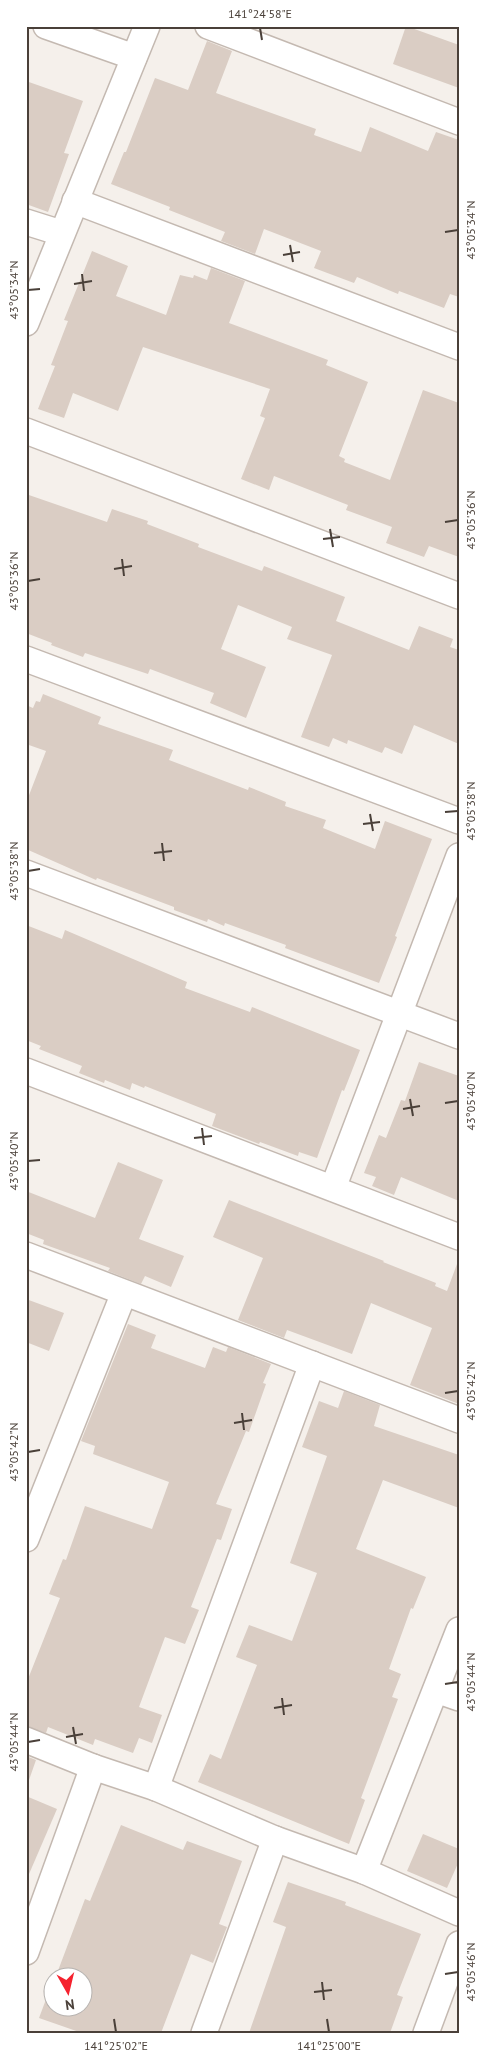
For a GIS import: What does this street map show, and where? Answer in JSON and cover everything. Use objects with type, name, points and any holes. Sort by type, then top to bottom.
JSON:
[{"type":"street","points":[[46,26],[134,57]]},
{"type":"street","points":[[26,323],[147,26]]},
{"type":"street","points":[[208,26],[459,122]]},
{"type":"street","points":[[75,201],[459,347]]},
{"type":"street","points":[[26,222],[61,234]]},
{"type":"street","points":[[26,431],[459,596]]},
{"type":"street","points":[[26,659],[459,821]]},
{"type":"street","points":[[333,1188],[459,856]]},
{"type":"street","points":[[26,872],[459,1036]]},
{"type":"street","points":[[26,1071],[459,1237]]},
{"type":"street","points":[[26,1255],[459,1420]]},
{"type":"street","points":[[26,1539],[124,1293]]},
{"type":"street","points":[[156,1788],[312,1364]]},
{"type":"street","points":[[364,1871],[447,1694],[459,1630]]},
{"type":"street","points":[[26,1740],[93,1767],[156,1788],[275,1839],[364,1871],[459,1914]]},
{"type":"street","points":[[26,1952],[93,1767]]},
{"type":"street","points":[[204,2033],[275,1839]]},
{"type":"street","points":[[426,2033],[459,1944]]},
{"type":"building","points":[[406,26],[459,45],[459,88],[393,64]]},
{"type":"building","points":[[207,41],[232,51],[216,93],[316,129],[314,135],[361,152],[370,127],[428,151],[436,132],[459,140],[459,297],[450,294],[444,308],[399,291],[398,294],[357,277],[354,283],[314,268],[321,251],[264,229],[255,254],[221,241],[225,232],[169,210],[170,207],[111,184],[124,152],[126,152],[155,78],[188,90]]},
{"type":"building","points":[[26,81],[83,101],[64,153],[69,154],[48,212],[26,204]]},
{"type":"building","points":[[92,251],[128,266],[116,296],[166,315],[180,275],[193,278],[194,275],[207,280],[211,268],[245,281],[229,323],[328,360],[326,365],[368,382],[339,456],[345,459],[344,462],[390,480],[423,390],[459,403],[459,557],[429,546],[424,557],[386,543],[392,527],[346,510],[348,505],[274,476],[269,490],[241,479],[265,418],[260,416],[270,389],[143,347],[118,411],[73,393],[64,418],[38,409],[55,366],[51,365],[68,321],[64,320]]},
{"type":"building","points":[[26,494],[107,522],[112,509],[148,521],[147,524],[199,544],[198,547],[262,571],[264,566],[345,597],[336,621],[409,650],[419,626],[453,639],[450,647],[459,650],[459,744],[414,725],[402,754],[385,747],[382,753],[348,740],[347,744],[333,738],[329,747],[301,737],[332,655],[287,639],[292,627],[238,605],[221,649],[266,667],[246,718],[210,703],[214,693],[150,669],[148,674],[85,653],[83,657],[26,633]]},
{"type":"building","points":[[43,694],[101,717],[98,724],[173,750],[169,760],[248,790],[249,787],[286,802],[285,806],[326,820],[323,828],[375,849],[385,821],[432,839],[379,983],[285,948],[286,945],[225,923],[224,926],[208,919],[207,922],[174,910],[174,907],[97,878],[96,880],[26,849],[26,803],[46,751],[26,744],[26,705],[33,708],[36,701],[40,702]]},
{"type":"building","points":[[26,925],[62,939],[65,930],[187,982],[185,988],[250,1012],[252,1007],[360,1050],[344,1091],[342,1090],[317,1158],[299,1152],[298,1156],[260,1142],[259,1144],[212,1126],[216,1114],[145,1086],[144,1088],[132,1083],[130,1090],[105,1080],[104,1083],[79,1073],[82,1066],[39,1049],[41,1046],[26,1040]]},
{"type":"building","points":[[419,1062],[459,1076],[459,1201],[401,1177],[394,1195],[372,1186],[376,1177],[364,1173],[379,1135],[386,1138],[401,1100],[405,1101]]},
{"type":"building","points":[[118,1162],[163,1180],[139,1239],[184,1256],[171,1287],[145,1276],[141,1284],[108,1271],[110,1268],[43,1244],[44,1240],[26,1233],[26,1191],[95,1218]]},
{"type":"building","points":[[229,1200],[384,1261],[436,1283],[435,1286],[447,1291],[457,1264],[459,1265],[459,1404],[410,1385],[432,1328],[371,1303],[352,1354],[287,1330],[284,1338],[238,1320],[263,1258],[213,1237]]},
{"type":"building","points":[[26,1299],[64,1313],[49,1351],[26,1342]]},
{"type":"building","points":[[128,1324],[156,1335],[151,1348],[205,1368],[213,1347],[226,1352],[228,1347],[271,1364],[263,1383],[266,1384],[249,1432],[246,1431],[216,1504],[232,1509],[221,1540],[217,1539],[191,1607],[199,1610],[185,1644],[165,1637],[139,1707],[162,1715],[152,1743],[139,1738],[133,1753],[95,1739],[93,1745],[48,1727],[46,1733],[26,1726],[26,1684],[60,1598],[49,1594],[63,1559],[66,1560],[85,1506],[152,1529],[169,1482],[93,1454],[95,1446],[81,1441]]},
{"type":"building","points":[[344,1391],[380,1405],[374,1426],[459,1455],[459,1508],[383,1480],[356,1549],[426,1577],[413,1609],[411,1608],[389,1669],[401,1674],[392,1697],[398,1699],[361,1798],[365,1800],[349,1844],[198,1782],[210,1754],[221,1759],[257,1665],[236,1657],[249,1625],[292,1641],[317,1573],[290,1563],[327,1456],[302,1447],[319,1401],[338,1408]]},
{"type":"building","points":[[26,1756],[36,1760],[29,1780],[26,1779]]},
{"type":"building","points":[[26,1796],[57,1809],[26,1881]]},
{"type":"building","points":[[121,1825],[183,1850],[187,1841],[242,1861],[219,1924],[227,1927],[213,1963],[191,1954],[161,2033],[82,2033],[39,2018],[42,2010],[42,2016],[92,2016],[92,1966],[60,1966],[85,1899],[90,1901]]},
{"type":"building","points":[[423,1834],[459,1849],[459,1861],[447,1888],[407,1871]]},
{"type":"building","points":[[288,1882],[346,1902],[345,1905],[421,1934],[397,1995],[403,1997],[390,2033],[249,2033],[286,1927],[273,1922]]}]
